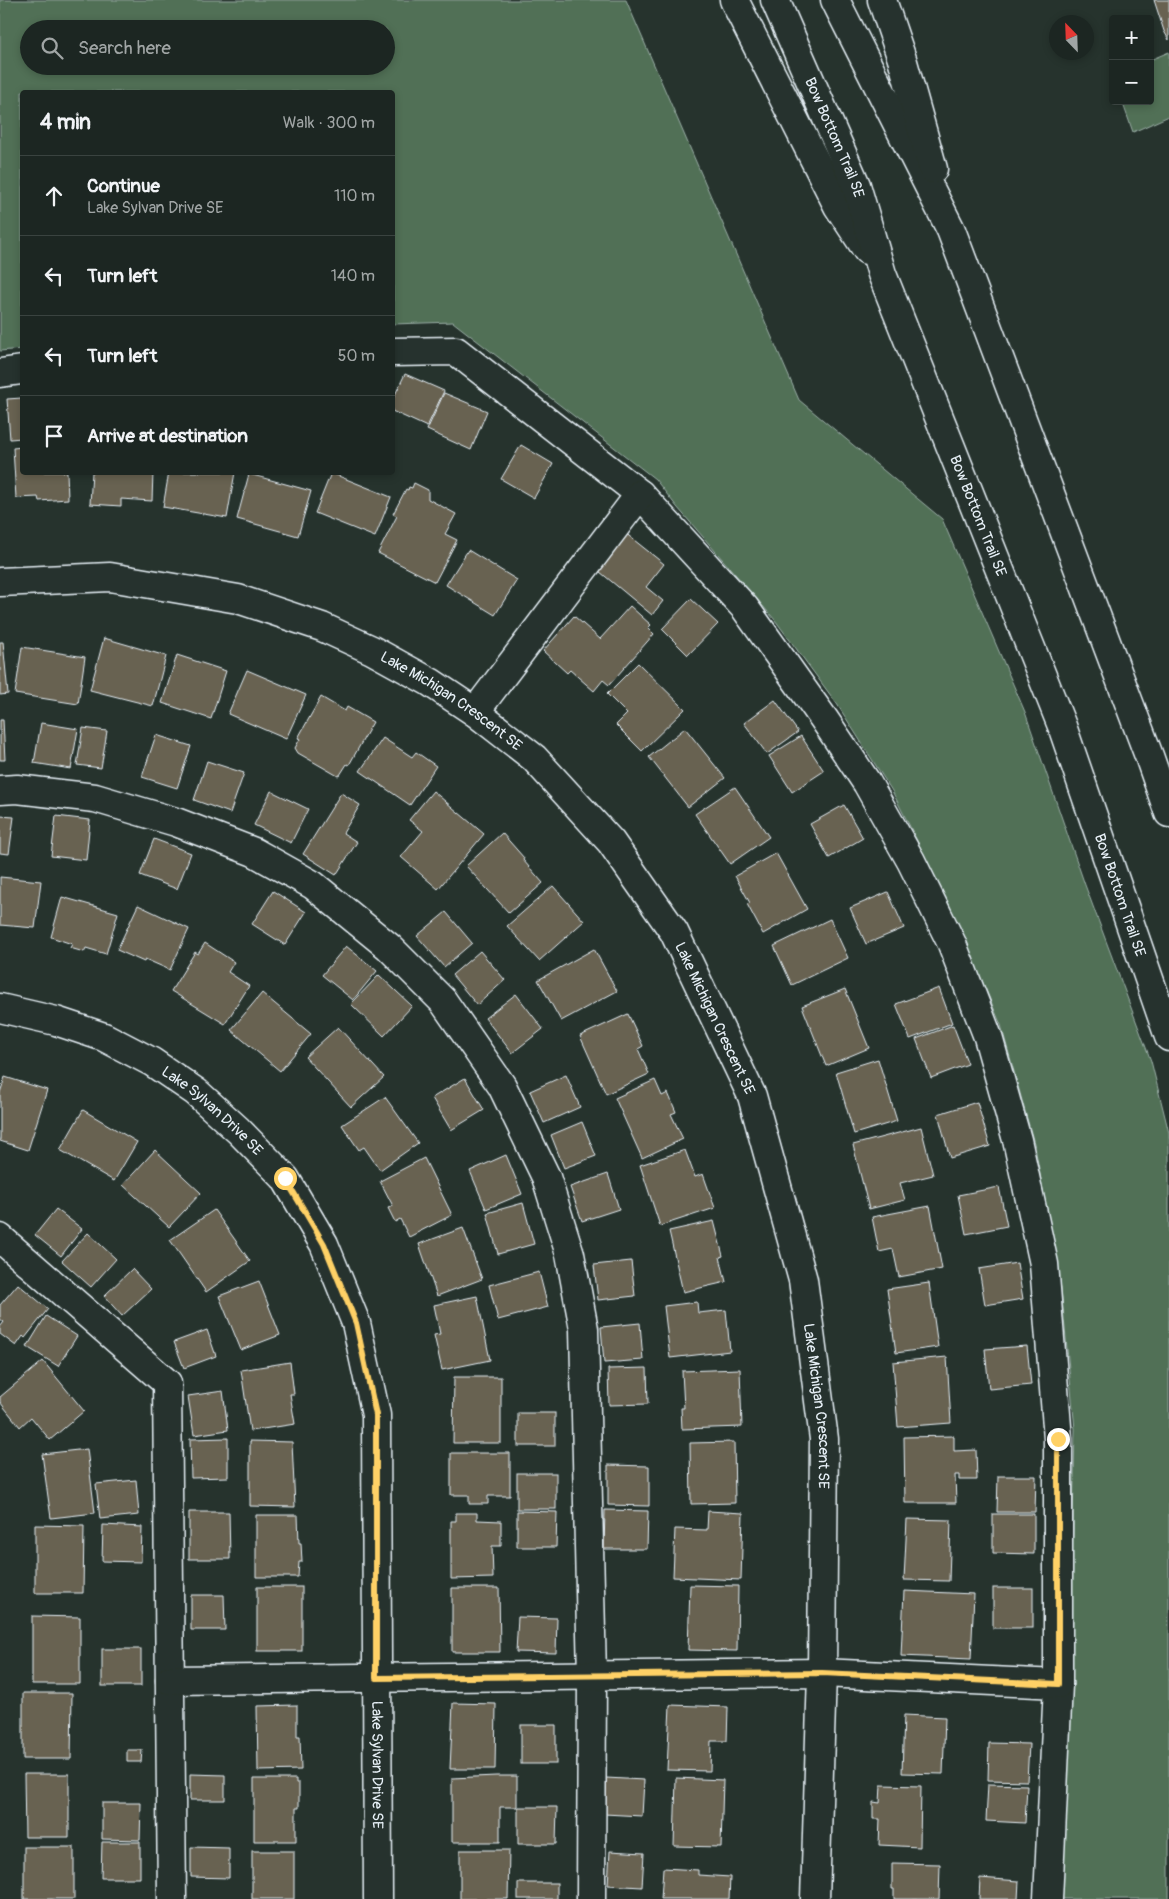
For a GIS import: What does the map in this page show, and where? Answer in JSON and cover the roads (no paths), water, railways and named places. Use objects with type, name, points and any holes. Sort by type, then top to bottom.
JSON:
[{"type":"main road","points":[[734,0],[838,206],[882,274]]},
{"type":"main road","name":"Bow Bottom Trail SE","points":[[775,0],[856,186],[882,274],[1062,726],[1169,1038]]},
{"type":"main road","points":[[835,0],[951,230]]},
{"type":"main road","points":[[882,0],[903,62],[951,230],[1169,812]]},
{"type":"main road","points":[[395,352],[456,351],[640,494],[745,608],[868,783],[911,860],[952,944],[988,1037],[1018,1140],[1044,1264],[1058,1439],[1058,1684],[1048,1899]]},
{"type":"main road","points":[[0,373],[20,370]]},
{"type":"main road","points":[[475,712],[640,494]]},
{"type":"main road","name":"Lake Michigan Crescent SE","points":[[0,582],[110,577],[238,599],[322,627],[372,650],[430,682],[475,712],[534,758],[611,842],[674,932],[752,1096],[803,1280],[824,1439],[822,1673],[815,1899]]},
{"type":"main road","points":[[0,790],[17,789],[94,798],[176,822],[254,852],[313,885],[389,947],[443,1001],[502,1086],[546,1177],[570,1254],[584,1329],[592,1676],[591,1899]]},
{"type":"main road","name":"Lake Sylvan Drive SE","points":[[0,1008],[56,1021],[104,1037],[152,1062],[196,1092],[238,1130],[285,1178],[324,1244],[356,1323],[376,1415],[378,1899]]},
{"type":"main road","points":[[0,1238],[167,1383],[172,1899]]},
{"type":"main road","points":[[170,1680],[822,1673],[1058,1684]]}]
